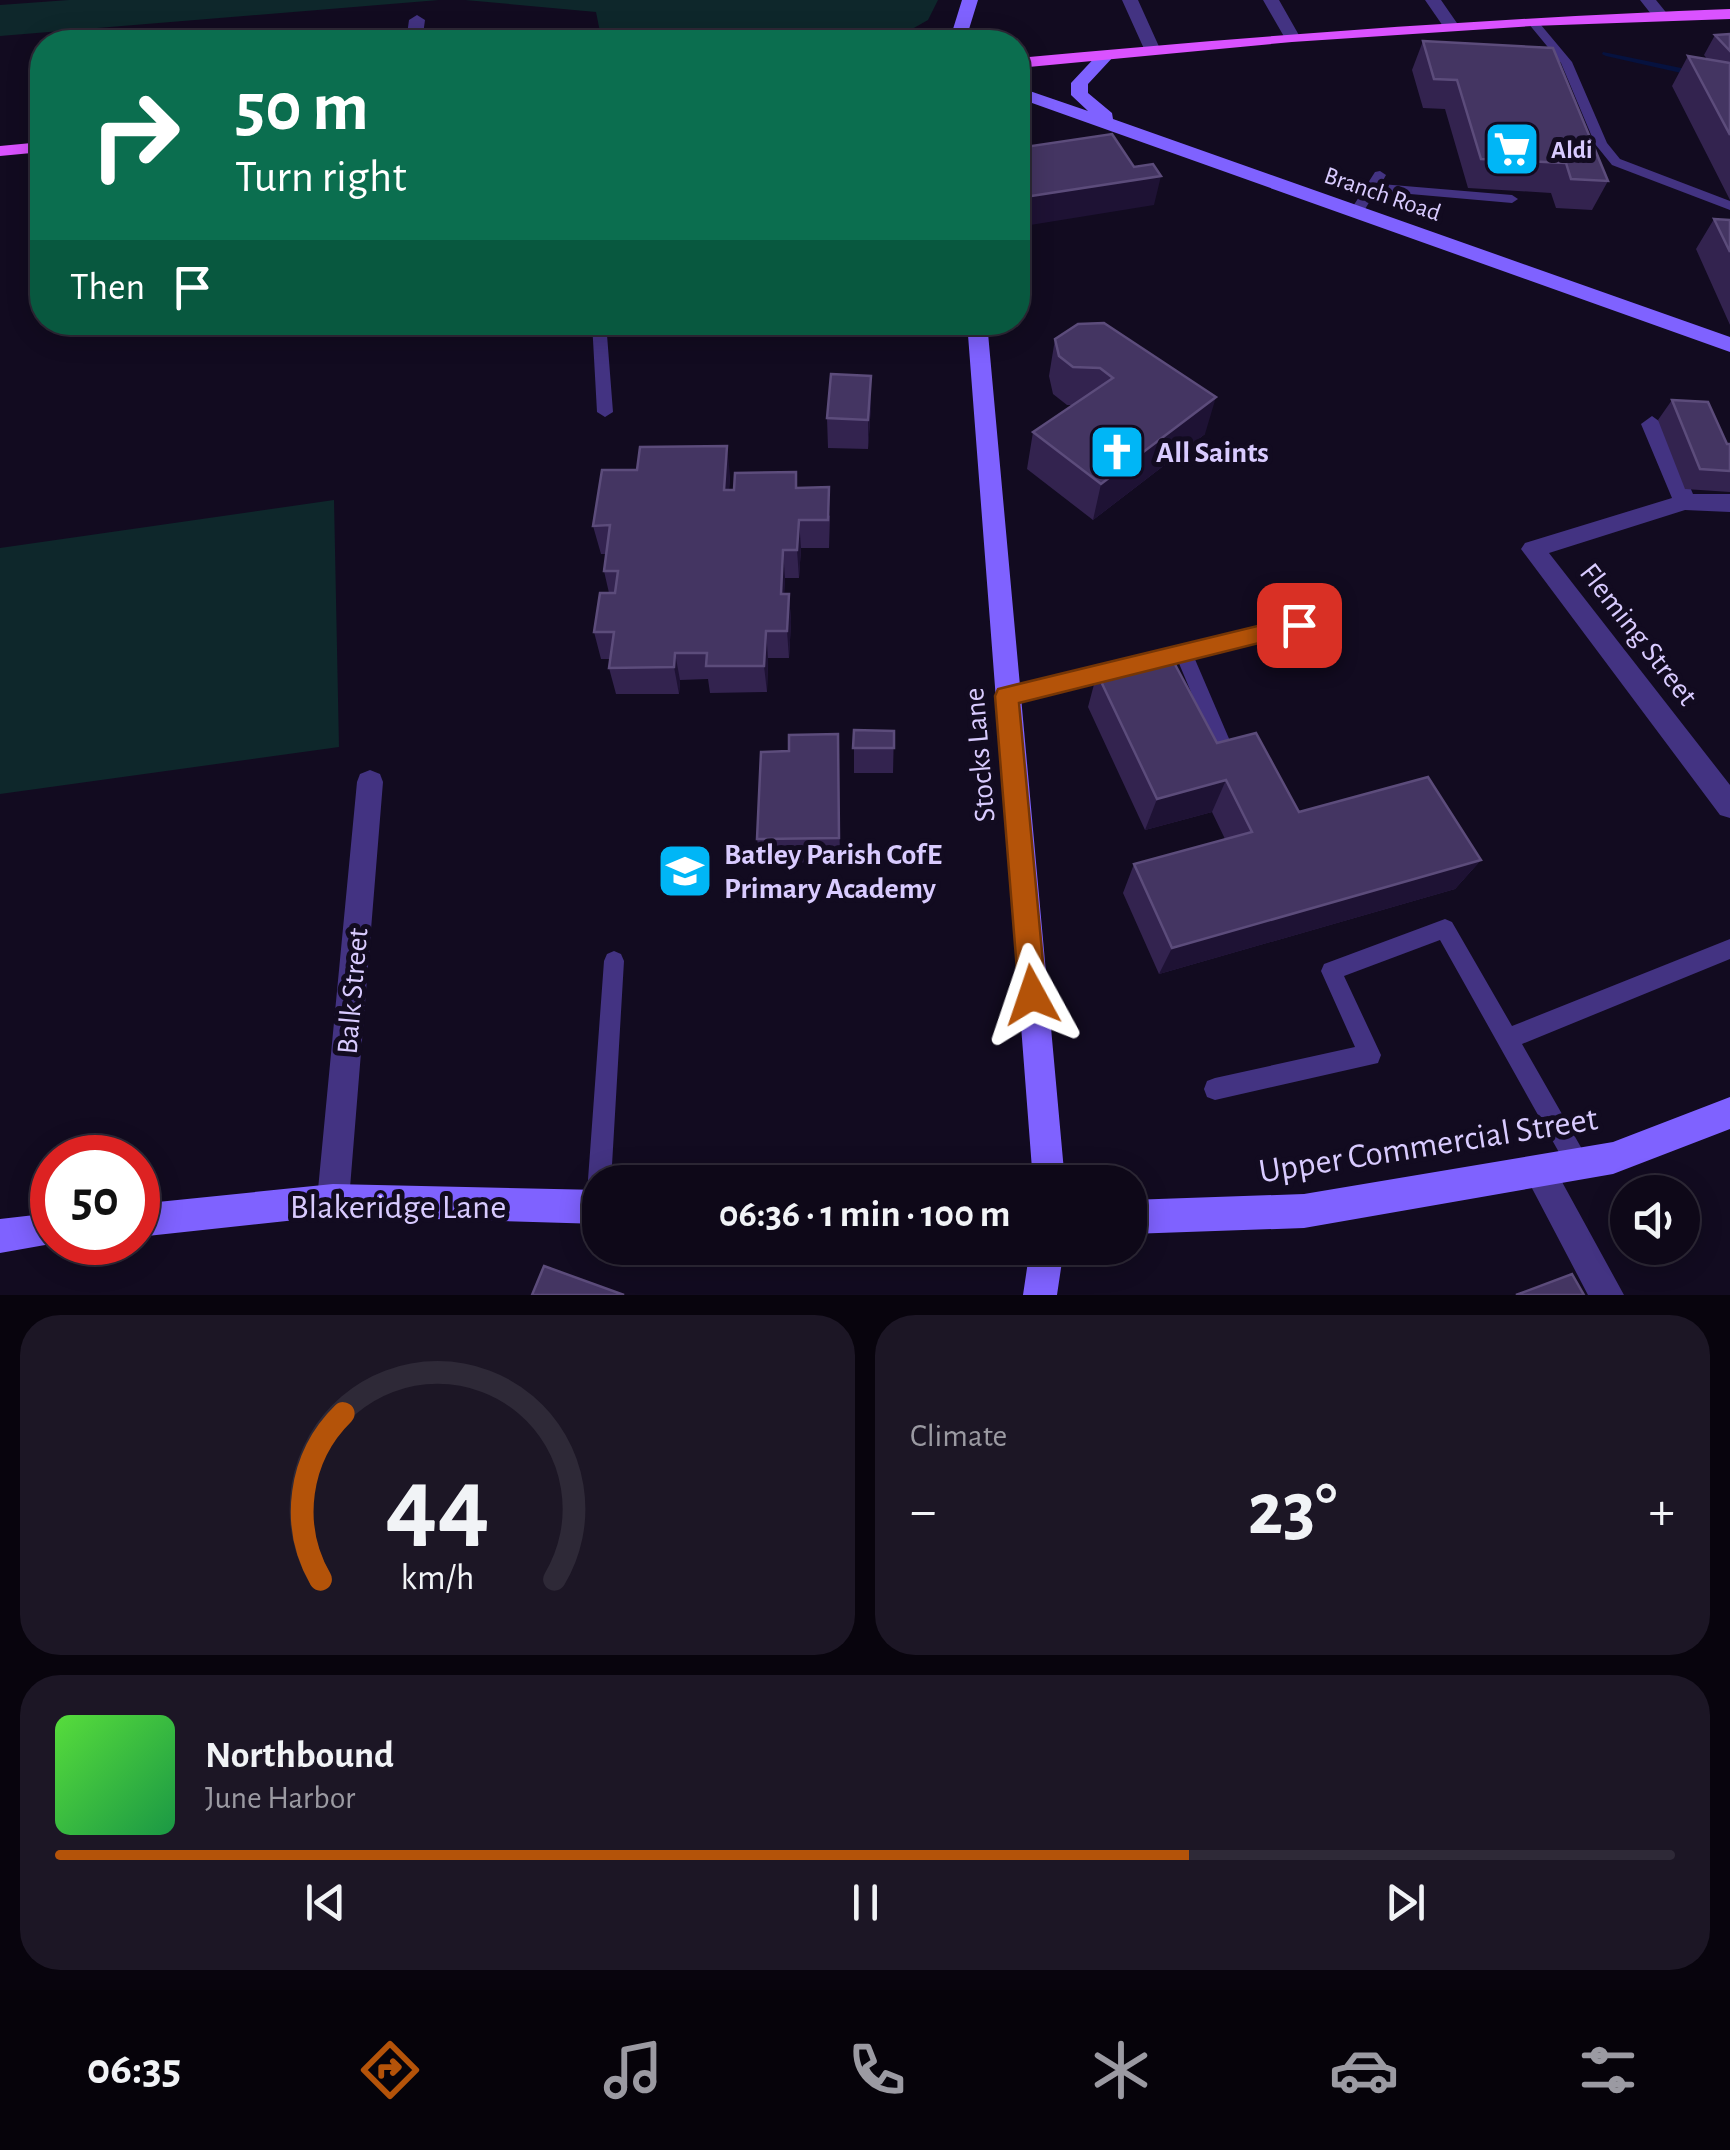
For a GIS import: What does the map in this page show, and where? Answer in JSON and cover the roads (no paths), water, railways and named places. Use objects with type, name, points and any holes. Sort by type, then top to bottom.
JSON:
[{"type":"main road","points":[[1030,62],[1451,26],[1730,14]]},
{"type":"main road","points":[[0,151],[30,148]]},
{"type":"street","points":[[961,30],[970,0]]},
{"type":"street","points":[[1130,0],[1153,52]]},
{"type":"street","points":[[1271,0],[1292,37]]},
{"type":"street","points":[[1433,0],[1451,26]]},
{"type":"street","points":[[1648,0],[1661,16]]},
{"type":"street","points":[[416,30],[417,20]]},
{"type":"street","points":[[1106,56],[1079,83],[1080,94],[1094,111],[1132,133]]},
{"type":"street","name":"Branch Road","points":[[1030,96],[1730,345]]},
{"type":"street","name":"Stocks Lane","points":[[978,335],[1047,1165]]},
{"type":"street","points":[[1652,424],[1685,502],[1730,503]]},
{"type":"street","name":"Fleming Street","points":[[1685,502],[1533,549],[1730,806]]},
{"type":"street","name":"Balk Street","points":[[333,1200],[370,782]]},
{"type":"street","name":"Upper Commercial Street","points":[[1147,1216],[1304,1211],[1578,1164],[1612,1158],[1730,1113]]},
{"type":"street","points":[[1538,1170],[1607,1295]]},
{"type":"street","name":"Blakeridge Lane","points":[[160,1219],[333,1200],[582,1207]]},
{"type":"street","points":[[0,1236],[30,1233]]},
{"type":"street","points":[[1040,1295],[1044,1265]]},
{"type":"lane","points":[[1532,21],[1566,62],[1601,144],[1616,162],[1730,206]]},
{"type":"lane","points":[[1358,211],[1377,181],[1512,199]]},
{"type":"lane","points":[[600,335],[605,412]]},
{"type":"lane","points":[[1007,696],[1299,625]]},
{"type":"lane","points":[[1183,653],[1221,741]]},
{"type":"lane","points":[[1215,1089],[1370,1054],[1331,971],[1444,929],[1578,1164]]},
{"type":"lane","points":[[1507,1039],[1730,948]]},
{"type":"lane","points":[[602,1165],[614,961]]},
{"type":"waterway","points":[[1606,54],[1730,81]]},
{"type":"place","name":"Aldi","points":[[1512,149]]},
{"type":"place","name":"All Saints","points":[[1117,452]]},
{"type":"place","name":"Batley Parish CofE Primary Academy","points":[[685,871]]}]
